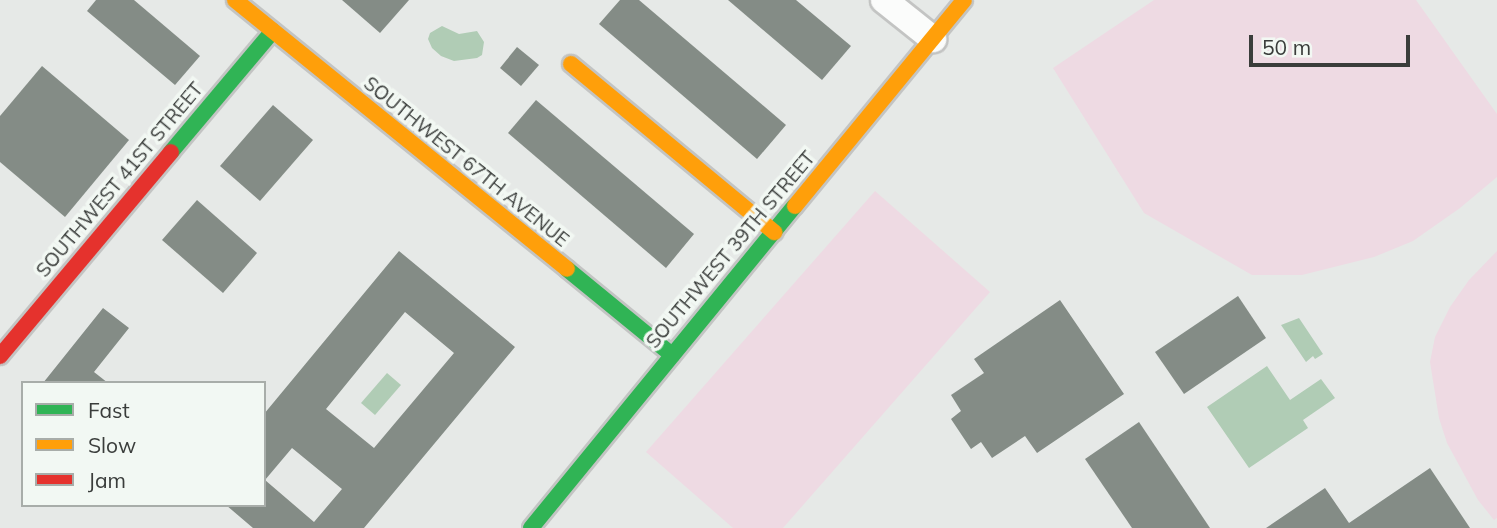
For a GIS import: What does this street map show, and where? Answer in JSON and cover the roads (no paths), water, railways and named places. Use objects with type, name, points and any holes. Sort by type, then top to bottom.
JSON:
[{"type":"street","name":"SOUTHWEST 67TH AVENUE","points":[[235,0],[671,355]]},
{"type":"street","points":[[884,0],[933,39]]},
{"type":"street","name":"SOUTHWEST 39TH STREET","points":[[531,528],[964,0]]},
{"type":"street","name":"SOUTHWEST 41ST STREET","points":[[0,356],[273,31]]},
{"type":"street","points":[[571,64],[774,232]]}]
